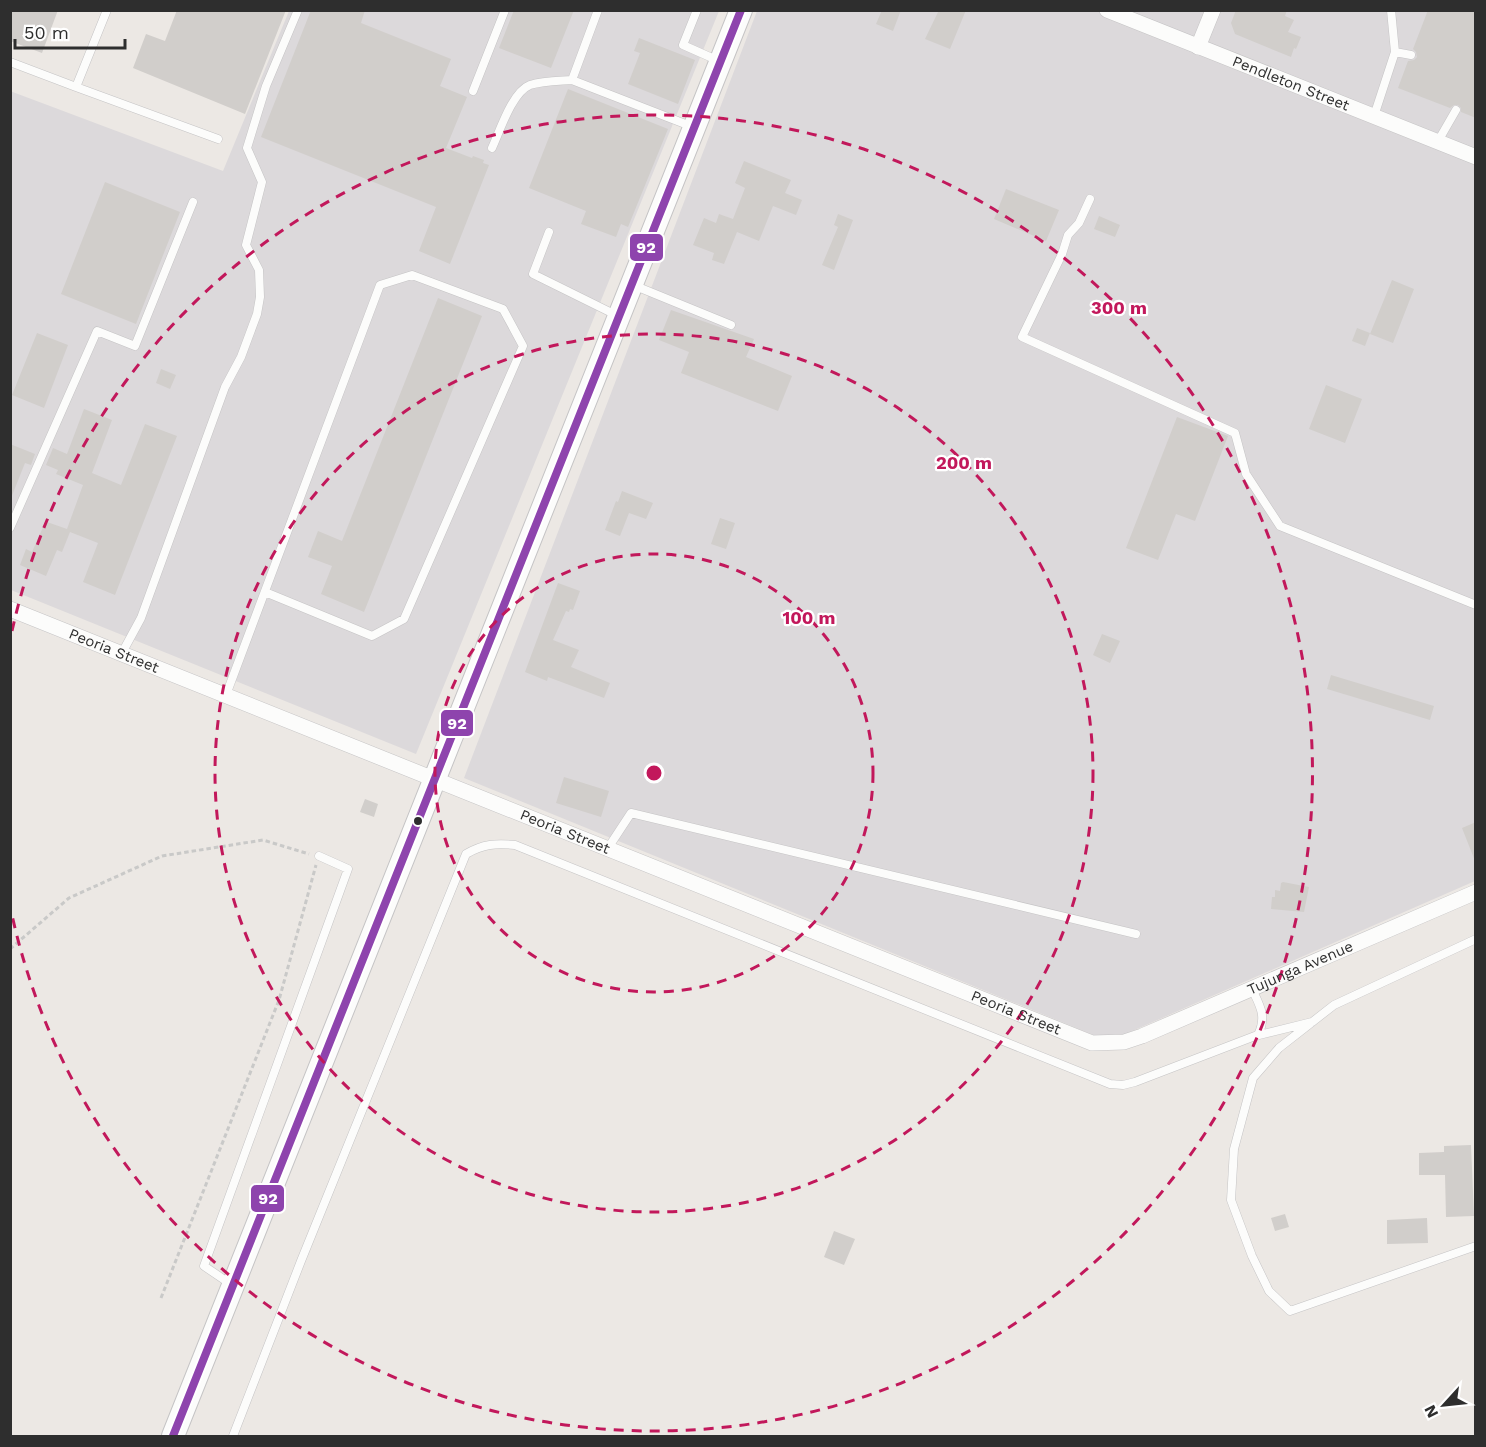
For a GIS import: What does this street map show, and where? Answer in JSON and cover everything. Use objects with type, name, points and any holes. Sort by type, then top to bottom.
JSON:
[{"type":"main road","points":[[173,1437],[741,10]]},
{"type":"street","name":"Pendleton Street","points":[[1107,10],[1476,158]]},
{"type":"street","points":[[1198,47],[1213,10]]},
{"type":"street","name":"Peoria Street","points":[[10,609],[434,777],[1092,1043],[1124,1042]]},
{"type":"street","name":"Tujunga Avenue","points":[[1124,1042],[1476,892]]},
{"type":"lane","points":[[76,87],[107,10]]},
{"type":"lane","points":[[122,653],[141,618],[225,387],[241,357],[257,314],[260,297],[259,270],[246,245],[262,182],[247,148],[266,86],[298,10]]},
{"type":"lane","points":[[473,91],[505,10]]},
{"type":"lane","points":[[572,80],[598,10]]},
{"type":"lane","points":[[697,10],[683,45],[721,62]]},
{"type":"lane","points":[[1374,118],[1395,52],[1391,10]]},
{"type":"lane","points":[[1395,52],[1411,55]]},
{"type":"lane","points":[[10,62],[218,139]]},
{"type":"lane","points":[[492,148],[516,95],[529,85],[572,80],[694,128]]},
{"type":"lane","points":[[1437,143],[1456,110]]},
{"type":"lane","points":[[1090,199],[1079,223],[1068,235],[1062,254],[1022,337],[1235,434],[1246,474],[1280,526],[1476,605]]},
{"type":"lane","points":[[10,528],[97,331],[135,346],[193,202]]},
{"type":"lane","points":[[549,232],[533,274],[619,316]]},
{"type":"lane","points":[[226,695],[380,285],[412,275],[503,309],[523,346],[404,619],[372,636],[265,592]]},
{"type":"lane","points":[[632,285],[731,325]]},
{"type":"lane","points":[[608,848],[631,813],[1136,934]]},
{"type":"lane","points":[[233,1437],[301,1261],[466,854],[478,846],[497,843],[515,845],[1110,1084],[1123,1085],[1135,1082],[1258,1035],[1312,1022]]},
{"type":"lane","points":[[232,1286],[204,1266],[348,869],[319,856]]},
{"type":"lane","points":[[1476,939],[1334,1005],[1279,1048],[1253,1078],[1234,1149],[1232,1200],[1252,1256],[1269,1291],[1290,1311],[1476,1246]]},
{"type":"lane","points":[[1252,989],[1262,1011],[1264,1024],[1258,1035]]},
{"type":"path","points":[[10,949],[69,898],[162,856],[263,840],[319,856],[279,1000],[161,1298]]},
{"type":"shaded area","points":[[289,11],[719,11],[416,754],[11,590],[10,91],[223,171]]},
{"type":"shaded area","points":[[757,11],[1097,11],[1475,161],[1475,881],[1114,1039],[1096,1036],[464,778]]},
{"type":"shaded area","points":[[1121,11],[1208,11],[1197,40]]},
{"type":"shaded area","points":[[1217,11],[1475,11],[1475,154],[1203,45]]},
{"type":"building","points":[[10,10],[58,10],[42,53],[10,41]]},
{"type":"building","points":[[177,10],[286,10],[245,114],[133,68],[146,34],[165,41]]},
{"type":"building","points":[[311,10],[365,10],[361,23],[451,59],[440,86],[467,97],[446,148],[484,160],[483,163],[489,165],[450,264],[419,251],[436,207],[261,137]]},
{"type":"building","points":[[514,10],[574,10],[551,68],[499,48]]},
{"type":"building","points":[[882,10],[901,10],[893,31],[876,24]]},
{"type":"building","points":[[939,10],[966,10],[950,49],[925,39]]},
{"type":"building","points":[[1236,10],[1287,10],[1285,16],[1294,20],[1288,32],[1301,37],[1291,57],[1235,34],[1231,23]]},
{"type":"building","points":[[1428,10],[1476,10],[1476,118],[1461,112],[1458,105],[1450,108],[1398,88],[1408,61],[1417,57],[1413,49]]},
{"type":"building","points":[[639,38],[695,60],[678,104],[628,84],[640,53],[634,51]]},
{"type":"building","points":[[568,89],[668,129],[628,227],[621,224],[616,237],[581,224],[586,211],[529,188]]},
{"type":"building","points":[[744,161],[791,180],[785,193],[802,200],[796,215],[773,206],[759,241],[737,232],[724,264],[712,260],[714,253],[693,245],[704,218],[716,223],[719,214],[733,219],[745,188],[735,183]]},
{"type":"building","points":[[105,182],[180,212],[136,324],[61,294]]},
{"type":"building","points":[[1006,189],[1059,210],[1046,241],[994,219]]},
{"type":"building","points":[[838,214],[853,220],[834,270],[822,265],[838,227],[834,225]]},
{"type":"building","points":[[1099,216],[1120,225],[1115,237],[1094,229]]},
{"type":"building","points":[[1392,280],[1414,289],[1393,343],[1370,334]]},
{"type":"building","points":[[438,298],[482,316],[364,612],[321,594],[332,566],[308,557],[318,531],[342,541]]},
{"type":"building","points":[[671,310],[754,339],[746,357],[792,376],[778,411],[681,373],[689,352],[659,340]]},
{"type":"building","points":[[1357,328],[1370,333],[1365,346],[1352,341]]},
{"type":"building","points":[[37,333],[68,345],[44,408],[12,395]]},
{"type":"building","points":[[161,369],[176,375],[170,389],[156,383]]},
{"type":"building","points":[[1326,385],[1362,399],[1345,443],[1309,429]]},
{"type":"building","points":[[84,409],[112,420],[92,473],[121,485],[145,424],[177,436],[115,595],[83,582],[98,543],[70,532],[62,552],[57,550],[46,576],[20,565],[26,549],[32,552],[47,522],[67,529],[83,485],[56,474],[58,470],[46,465],[53,448],[67,454]]},
{"type":"building","points":[[1177,417],[1228,436],[1195,521],[1176,514],[1158,560],[1126,548]]},
{"type":"building","points":[[10,444],[35,454],[31,465],[25,463],[11,498]]},
{"type":"building","points":[[622,491],[653,503],[646,519],[629,513],[620,536],[605,530]]},
{"type":"building","points":[[720,518],[735,523],[726,549],[711,544]]},
{"type":"building","points":[[558,583],[580,591],[573,610],[566,611],[553,640],[579,650],[571,667],[610,683],[604,698],[548,677],[547,681],[525,672]]},
{"type":"building","points":[[1102,634],[1120,641],[1110,663],[1093,655]]},
{"type":"building","points":[[1331,675],[1434,706],[1430,720],[1327,689]]},
{"type":"building","points":[[564,777],[609,791],[601,817],[556,803]]},
{"type":"building","points":[[365,799],[378,804],[374,817],[360,812]]},
{"type":"building","points":[[1476,822],[1476,861],[1475,861],[1462,828]]},
{"type":"building","points":[[1283,882],[1309,887],[1304,912],[1271,909],[1275,890],[1280,891]]},
{"type":"building","points":[[1471,1145],[1474,1216],[1446,1217],[1445,1175],[1419,1175],[1419,1153],[1444,1152],[1444,1146]]},
{"type":"building","points":[[1285,1214],[1289,1227],[1275,1231],[1271,1218]]},
{"type":"building","points":[[1427,1218],[1428,1243],[1387,1244],[1387,1220]]},
{"type":"building","points":[[834,1231],[855,1239],[844,1265],[824,1257]]},
{"type":"transit line","name":"92","points":[[173,1436],[741,10]]}]
